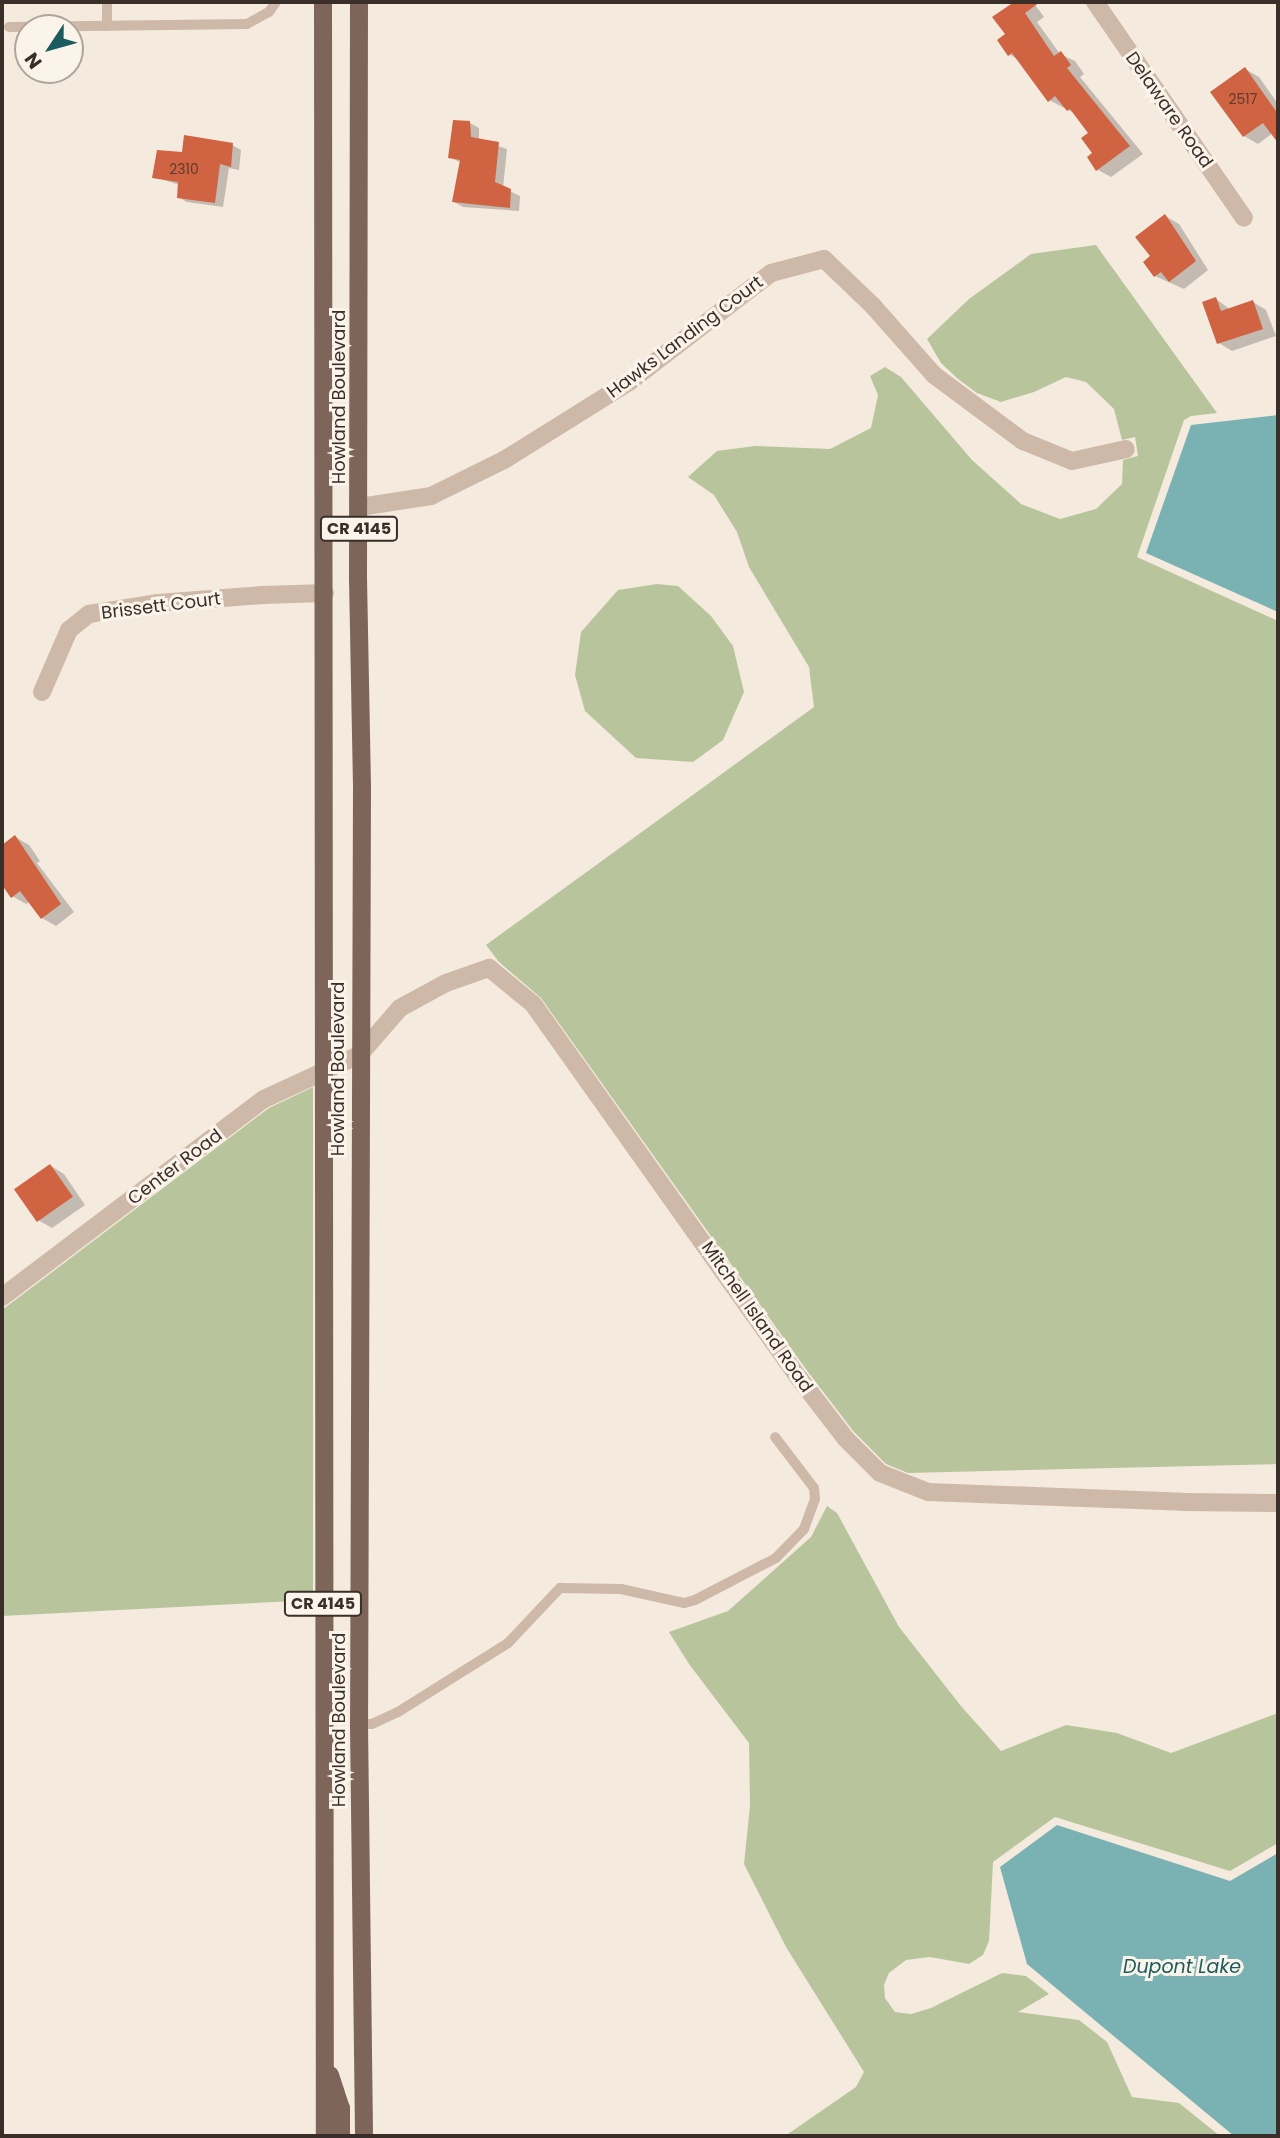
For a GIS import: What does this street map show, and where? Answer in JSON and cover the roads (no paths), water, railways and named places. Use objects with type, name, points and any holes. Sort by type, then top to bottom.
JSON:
[{"type":"main road","name":"Howland Boulevard","points":[[323,2],[325,2136]]},
{"type":"main road","name":"Howland Boulevard","points":[[359,2],[362,788],[359,1055],[359,1724],[364,2136]]},
{"type":"main road","points":[[325,2061],[341,2108],[341,2136]]},
{"type":"street","name":"Delaware Road","points":[[1095,2],[1244,218]]},
{"type":"street","name":"Hawks Landing Court","points":[[359,507],[431,496],[504,460],[629,382],[771,273],[824,259],[873,306],[934,375],[1023,441],[1072,461],[1126,449]]},
{"type":"street","name":"Brissett Court","points":[[42,692],[69,630],[89,614],[158,603],[263,594],[325,593]]},
{"type":"street","name":"Mitchell Island Road","points":[[359,1055],[400,1008],[446,983],[489,968],[533,1004],[799,1378],[846,1439],[880,1473],[928,1492],[1278,1503]]},
{"type":"street","name":"Center Road","points":[[2,1297],[264,1100],[359,1055]]},
{"type":"lane","points":[[107,2],[107,26]]},
{"type":"lane","points":[[9,27],[247,24],[269,12],[276,2]]},
{"type":"lane","points":[[359,1724],[372,1724],[398,1712],[508,1643],[560,1588],[621,1590],[684,1603],[695,1600],[785,1551],[804,1529],[812,1512],[814,1488],[775,1437]]},
{"type":"water","points":[[1278,415],[1278,612],[1146,553],[1191,425]]},
{"type":"water","name":"Dupont Lake","points":[[1057,1825],[1230,1881],[1278,1853],[1278,2136],[1234,2136],[1027,1964],[1000,1867]]}]
